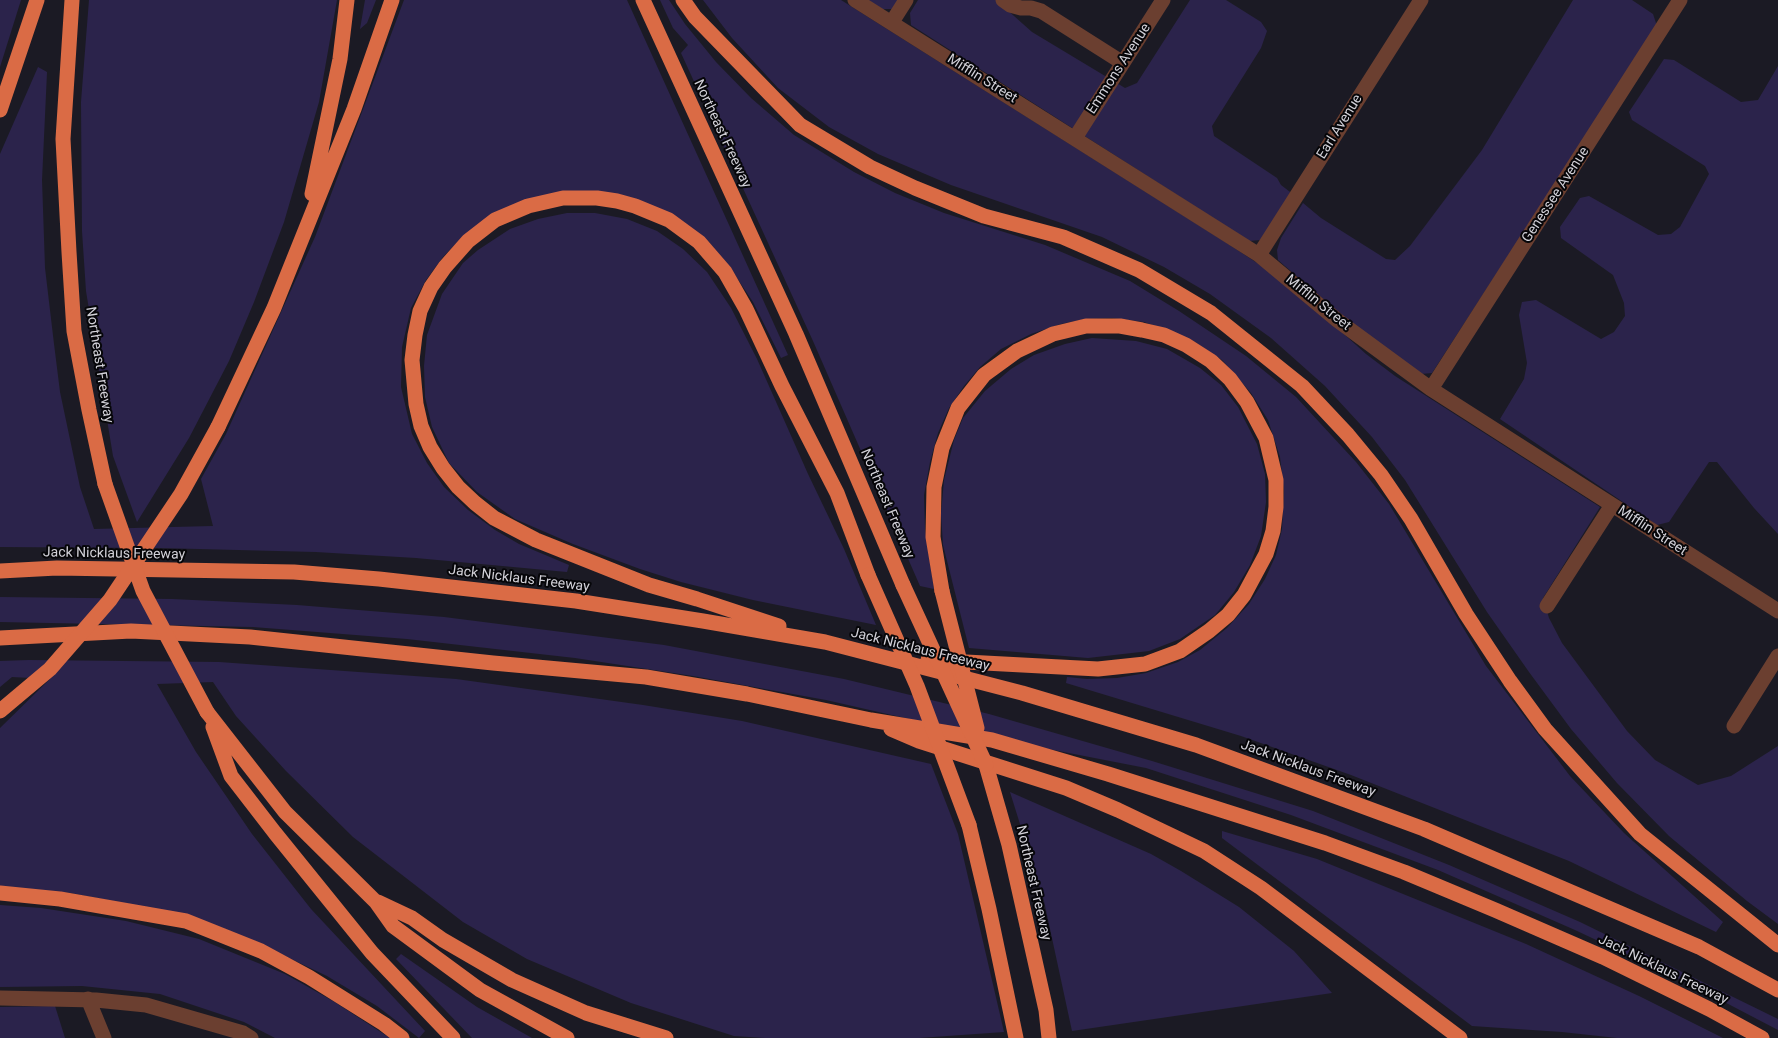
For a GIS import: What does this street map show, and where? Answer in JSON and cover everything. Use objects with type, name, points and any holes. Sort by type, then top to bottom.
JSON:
[{"type":"highway","points":[[0,110],[37,0]]},
{"type":"highway","name":"Northeast Freeway","points":[[72,0],[63,139],[74,331],[105,484],[143,591],[207,712]]},
{"type":"highway","points":[[304,232],[340,59],[347,0]]},
{"type":"highway","points":[[0,711],[50,669],[110,600],[181,494],[218,428],[274,308],[354,110],[392,0]]},
{"type":"highway","name":"Northeast Freeway","points":[[643,0],[796,334],[903,585],[986,765],[1009,845],[1046,1010],[1049,1038]]},
{"type":"highway","points":[[683,0],[695,17],[800,125],[870,167],[915,188],[984,216],[1063,237],[1139,270],[1211,313],[1302,386],[1348,434],[1381,475],[1411,519],[1471,621],[1510,681],[1545,729],[1640,834],[1778,945]]},
{"type":"highway","points":[[825,642],[649,585],[536,540],[494,518],[458,487],[442,468],[430,447],[419,418],[412,381],[412,360],[420,312],[431,287],[445,267],[468,241],[496,220],[528,206],[563,198],[597,198],[635,206],[669,220],[699,242],[725,272],[746,309],[782,386],[838,492],[868,575],[917,686],[969,825],[1016,1038]]},
{"type":"highway","points":[[886,657],[1098,668],[1144,664],[1180,651],[1209,631],[1228,615],[1244,595],[1266,554],[1273,531],[1276,507],[1276,480],[1266,438],[1247,402],[1230,379],[1211,361],[1186,345],[1164,335],[1120,326],[1086,326],[1054,334],[1016,351],[984,375],[958,408],[942,448],[934,487],[932,537],[942,591],[986,765]]},
{"type":"highway","name":"Jack Nicklaus Freeway","points":[[0,571],[57,568],[294,572],[379,579],[576,601],[825,642],[1022,693],[1196,745],[1424,828],[1699,947],[1778,990]]},
{"type":"highway","name":"Jack Nicklaus Freeway","points":[[0,638],[131,631],[250,637],[646,677],[747,694],[871,720],[992,740],[1108,774],[1325,843],[1404,872],[1603,958],[1709,1009],[1762,1038]]},
{"type":"highway","points":[[207,712],[285,812],[376,902],[393,926],[480,990],[567,1038]]},
{"type":"highway","points":[[207,712],[231,776],[372,953],[453,1038]]},
{"type":"highway","points":[[871,720],[919,742],[1066,788],[1204,851],[1281,903],[1460,1038]]},
{"type":"highway","points":[[0,893],[60,899],[186,921],[261,951],[309,977],[384,1024],[402,1038]]},
{"type":"highway","points":[[376,902],[412,918],[443,940],[512,980],[586,1013],[666,1038]]},
{"type":"street","name":"Mifflin Street","points":[[856,0],[1259,255],[1337,320],[1431,389],[1778,611]]},
{"type":"street","points":[[892,22],[906,0]]},
{"type":"street","points":[[1003,0],[1010,5],[1041,11],[1123,63]]},
{"type":"street","name":"Emmons Avenue","points":[[1075,138],[1163,0]]},
{"type":"street","name":"Earl Avenue","points":[[1259,255],[1421,0]]},
{"type":"street","name":"Genessee Avenue","points":[[1431,389],[1680,0]]},
{"type":"street","points":[[1547,606],[1612,505]]},
{"type":"street","points":[[1734,726],[1778,656]]},
{"type":"street","points":[[0,998],[88,999],[146,1005],[243,1033],[251,1038]]},
{"type":"street","points":[[88,999],[104,1038]]},
{"type":"shaded area","points":[[0,0],[21,0],[0,67]]},
{"type":"shaded area","points":[[89,0],[337,0],[319,102],[284,222],[254,302],[229,361],[189,438],[137,522],[113,456],[86,291],[82,231],[81,102]]},
{"type":"shaded area","points":[[365,0],[376,0],[367,23],[360,29]]},
{"type":"shaded area","points":[[404,0],[627,0],[788,355],[781,358],[753,302],[729,266],[709,242],[687,225],[581,191],[464,235],[443,257],[426,280],[411,308],[402,347],[401,387],[412,434],[427,463],[444,487],[468,510],[495,530],[519,544],[569,565],[567,572],[416,558],[316,552],[160,548],[0,547],[0,154],[38,67],[47,72],[42,180],[45,268],[54,344],[60,392],[80,487],[94,529],[213,526],[201,479],[226,434],[315,237]]},
{"type":"shaded area","points":[[660,0],[669,0],[685,24],[716,62],[751,98],[794,135],[854,172],[895,193],[944,213],[1045,245],[1130,281],[1246,356],[1296,397],[1356,462],[1389,504],[1486,666],[1570,776],[1624,833],[1723,922],[1716,932],[1569,861],[1351,775],[1241,736],[1066,683],[1067,677],[1087,679],[1117,678],[1146,673],[1178,662],[1200,650],[1227,628],[1249,604],[1265,579],[1276,555],[1282,529],[1284,491],[1280,457],[1268,420],[1251,393],[1222,360],[1195,342],[1173,332],[1144,322],[1112,318],[1085,319],[1061,324],[1031,334],[1001,349],[980,367],[949,408],[938,433],[930,462],[924,495],[925,529],[934,589],[920,586],[813,341],[681,53],[688,45],[673,28]]},
{"type":"shaded area","points":[[703,0],[841,0],[1277,276],[1366,354],[1395,376],[1600,507],[1543,598],[1549,618],[1562,643],[1627,731],[1655,760],[1698,785],[1731,776],[1778,746],[1778,924],[1747,901],[1669,836],[1617,783],[1571,729],[1529,672],[1487,612],[1405,480],[1372,437],[1325,386],[1271,338],[1210,294],[1164,267],[1102,237],[951,185],[878,154],[829,127],[778,88],[732,38]]},
{"type":"shaded area","points":[[868,0],[902,0],[892,9],[882,9]]},
{"type":"shaded area","points":[[918,0],[996,0],[1032,32],[1125,88],[1137,83],[1190,0],[1226,0],[1261,22],[1267,31],[1261,48],[1212,126],[1214,136],[1277,178],[1281,185],[1294,195],[1260,240],[1249,241],[911,25],[910,13]]},
{"type":"shaded area","points":[[1573,0],[1632,0],[1653,14],[1657,26],[1432,373],[1421,374],[1372,341],[1278,260],[1277,250],[1281,238],[1303,203],[1321,218],[1386,259],[1395,260],[1410,246],[1482,150]]},
{"type":"shaded area","points":[[1664,59],[1674,60],[1741,102],[1758,100],[1778,66],[1778,534],[1754,508],[1717,462],[1709,462],[1669,522],[1657,525],[1500,419],[1524,379],[1527,363],[1519,315],[1522,302],[1536,300],[1601,339],[1614,332],[1625,316],[1624,303],[1613,275],[1561,238],[1560,227],[1580,198],[1589,196],[1658,235],[1671,234],[1680,227],[1709,174],[1705,166],[1632,120],[1629,112]]},
{"type":"shaded area","points":[[567,213],[595,213],[627,219],[657,231],[683,249],[707,272],[731,308],[757,359],[808,474],[844,549],[876,625],[753,600],[681,582],[573,544],[515,519],[477,492],[449,463],[432,427],[425,397],[424,366],[427,335],[442,294],[463,263],[478,250],[510,229],[538,219]]},
{"type":"shaded area","points":[[1092,338],[1136,341],[1167,349],[1200,368],[1221,385],[1238,407],[1257,444],[1265,474],[1266,502],[1261,536],[1250,565],[1234,592],[1215,615],[1180,639],[1149,651],[1088,658],[969,648],[943,545],[941,514],[944,480],[954,440],[963,418],[985,391],[1011,369],[1034,355],[1065,344]]},
{"type":"shaded area","points":[[0,597],[172,599],[297,605],[444,617],[664,645],[844,679],[989,714],[1152,761],[1313,811],[1449,865],[1580,922],[1778,1019],[1778,1030],[1690,984],[1575,930],[1438,870],[1291,815],[1146,768],[997,739],[826,700],[693,676],[575,658],[407,639],[253,627],[0,622]]},
{"type":"shaded area","points":[[0,661],[219,662],[456,679],[742,721],[931,764],[958,834],[1004,1032],[919,1038],[765,1038],[734,1036],[631,1003],[527,959],[463,922],[353,837],[286,771],[236,716],[213,682],[157,684],[196,752],[252,834],[311,909],[425,1031],[419,1038],[377,1006],[327,976],[268,948],[134,905],[70,893],[0,886],[0,728],[50,679],[12,677],[0,687]]},
{"type":"shaded area","points":[[1010,792],[1151,854],[1239,907],[1294,951],[1332,993],[1072,1031],[1044,901]]},
{"type":"shaded area","points":[[1222,831],[1317,859],[1526,944],[1639,996],[1723,1038],[1617,1038],[1472,1026],[1222,838]]},
{"type":"shaded area","points":[[0,905],[41,908],[126,921],[199,939],[285,974],[333,1001],[390,1038],[275,1038],[244,1022],[160,994],[82,986],[0,987]]},
{"type":"shaded area","points":[[401,954],[477,1007],[532,1038],[472,1038],[396,959]]},
{"type":"shaded area","points":[[55,1006],[65,1038],[0,1038],[0,1007]]}]
